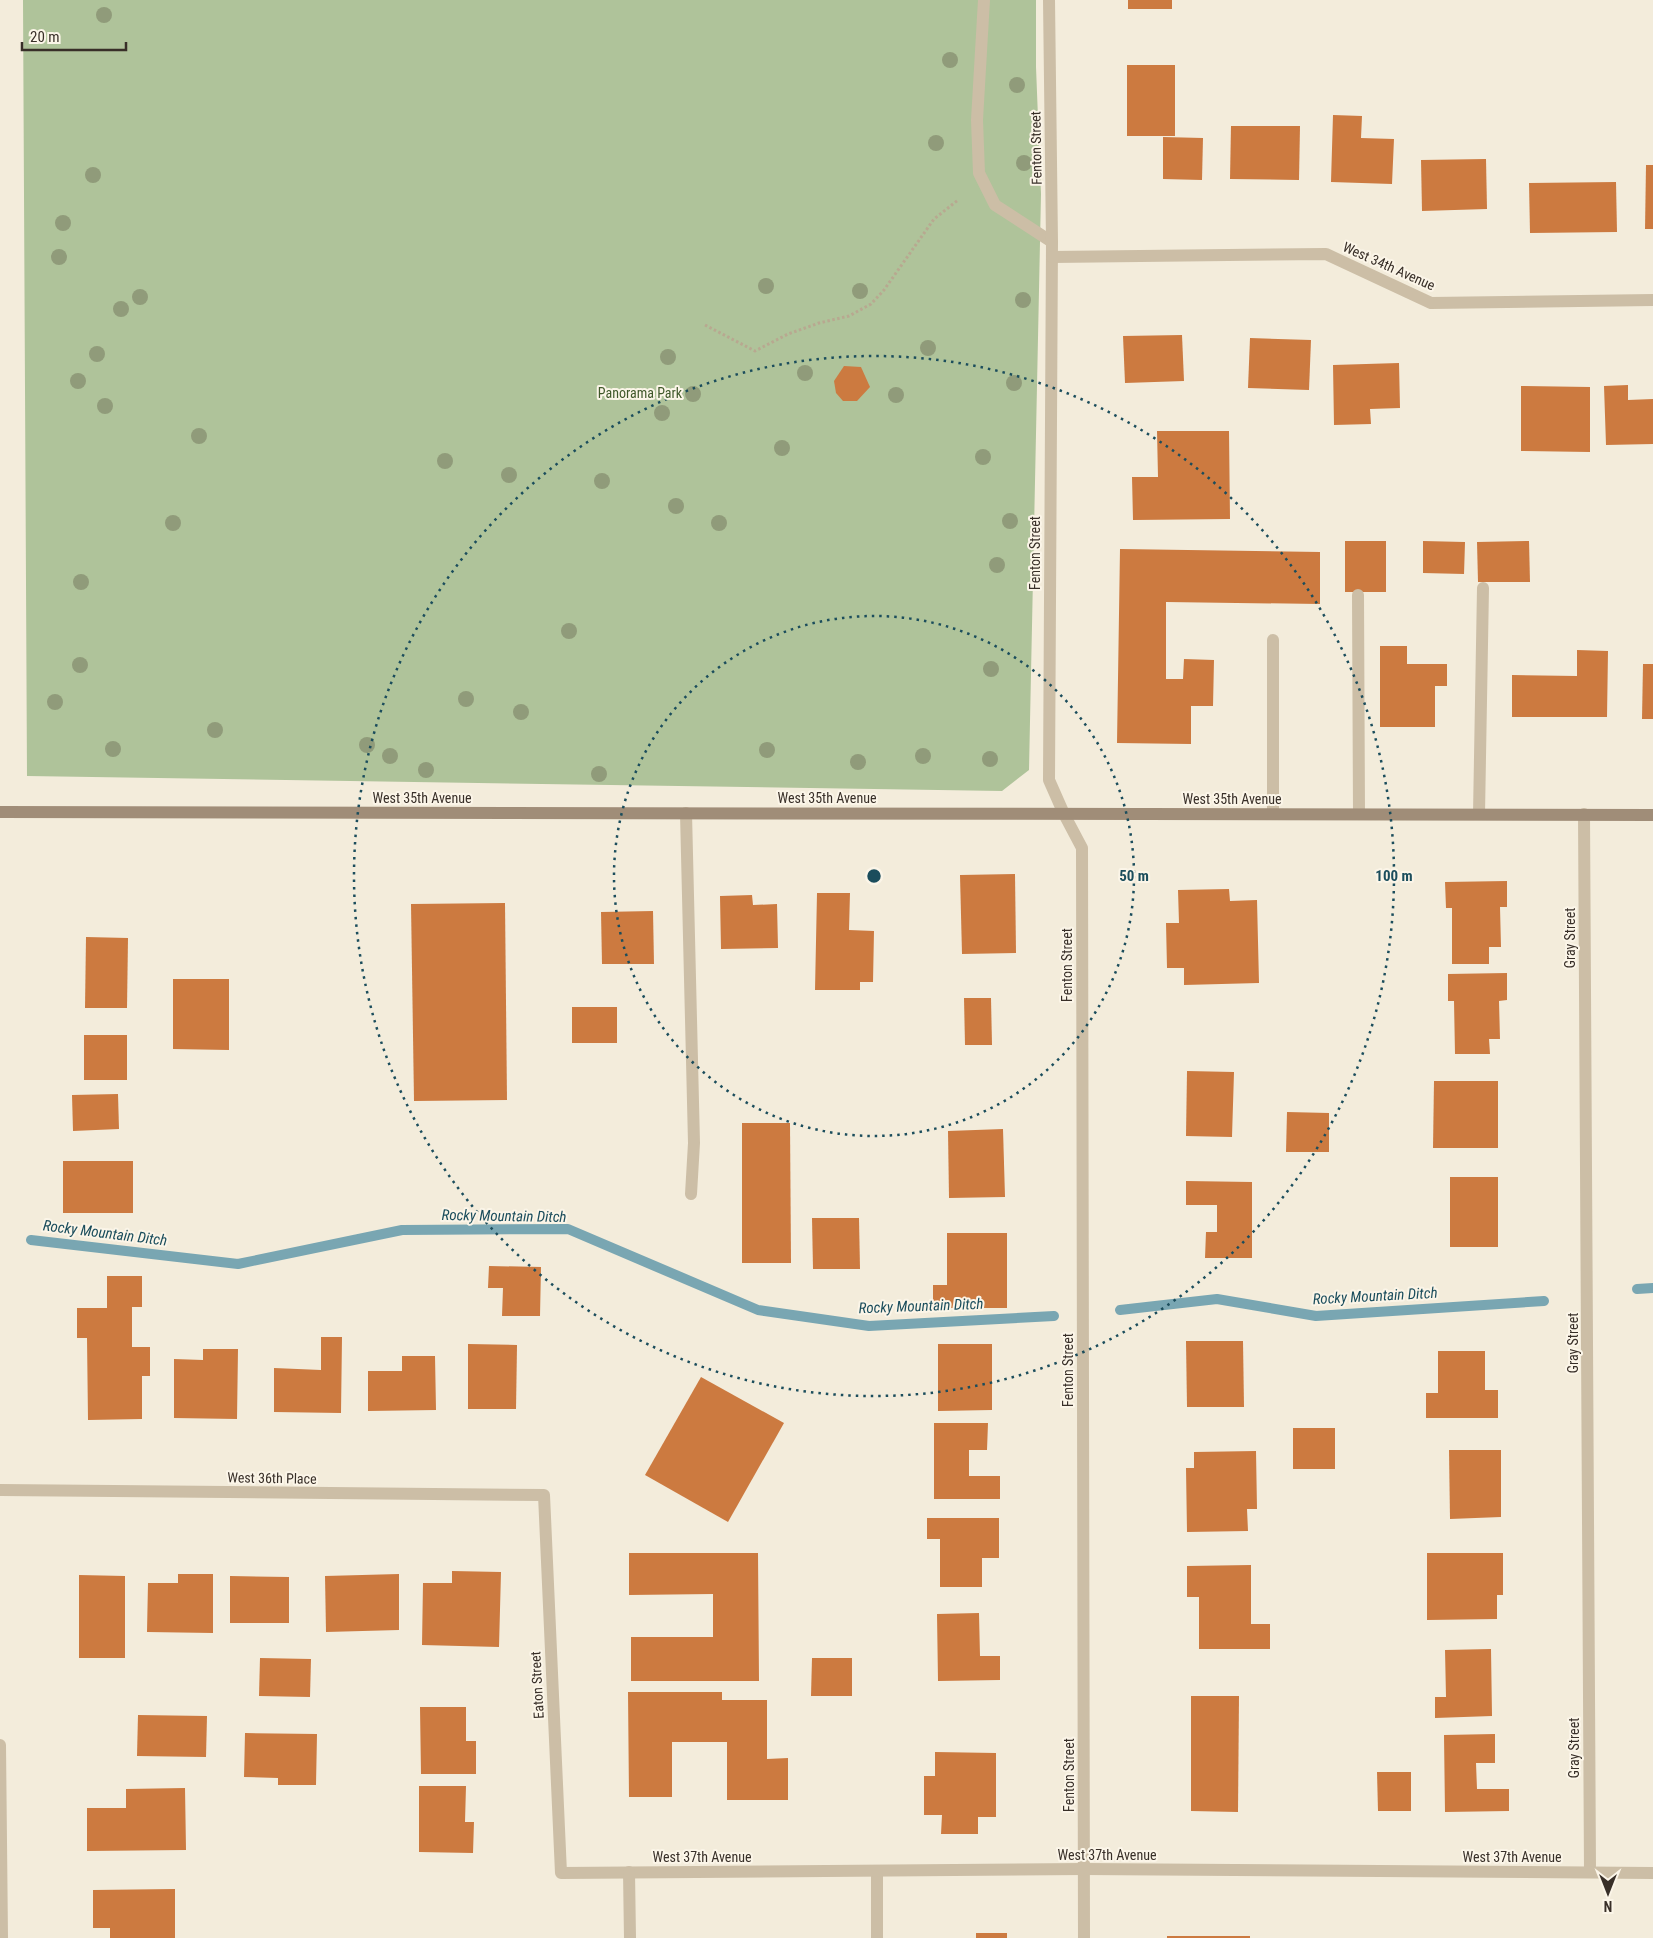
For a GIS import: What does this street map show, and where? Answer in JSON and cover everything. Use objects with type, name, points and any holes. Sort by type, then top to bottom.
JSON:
[{"type":"street","points":[[984,0],[977,120],[979,173],[994,205],[1052,242]]},
{"type":"street","name":"Fenton Street","points":[[1049,0],[1052,242],[1049,780],[1082,848],[1084,1938]]},
{"type":"street","name":"West 34th Avenue","points":[[1052,257],[1326,254],[1431,303],[1653,300]]},
{"type":"street","points":[[1479,814],[1483,588]]},
{"type":"street","points":[[1358,595],[1359,814]]},
{"type":"street","points":[[1273,640],[1273,814]]},
{"type":"street","name":"West 35th Avenue","points":[[0,812],[1653,815]]},
{"type":"street","points":[[686,813],[694,1143],[691,1194]]},
{"type":"street","name":"Gray Street","points":[[1584,814],[1590,1872]]},
{"type":"street","name":"West 36th Place","points":[[0,1490],[544,1495]]},
{"type":"street","name":"Eaton Street","points":[[544,1495],[561,1873]]},
{"type":"street","points":[[0,1746],[2,1938]]},
{"type":"street","name":"West 37th Avenue","points":[[561,1873],[1084,1869],[1653,1873]]},
{"type":"street","points":[[877,1871],[877,1938]]},
{"type":"street","points":[[629,1872],[630,1938]]},
{"type":"path","points":[[706,326],[755,351],[788,334],[819,323],[849,316],[871,304],[889,284],[934,219],[958,200]]},
{"type":"green space","name":"Panorama Park","points":[[23,0],[1036,0],[1036,67],[1041,194],[1029,770],[1002,791],[27,776]]},
{"type":"building","points":[[1128,0],[1172,0],[1172,9],[1128,9]]},
{"type":"building","points":[[1127,65],[1175,65],[1175,136],[1127,136]]},
{"type":"building","points":[[1333,115],[1362,116],[1361,138],[1394,139],[1392,184],[1331,182]]},
{"type":"building","points":[[1231,126],[1300,126],[1299,180],[1230,179]]},
{"type":"building","points":[[1163,137],[1203,138],[1202,180],[1163,179]]},
{"type":"building","points":[[1486,159],[1487,209],[1422,211],[1421,160]]},
{"type":"building","points":[[1646,165],[1653,165],[1653,229],[1645,229]]},
{"type":"building","points":[[1616,182],[1617,232],[1530,233],[1529,183]]},
{"type":"building","points":[[1182,335],[1184,381],[1125,383],[1123,336]]},
{"type":"building","points":[[1250,338],[1311,340],[1309,390],[1248,388]]},
{"type":"building","points":[[1399,363],[1400,408],[1370,409],[1371,424],[1334,425],[1333,365]]},
{"type":"building","points":[[844,366],[861,367],[870,387],[857,401],[843,401],[836,393],[834,381]]},
{"type":"building","points":[[1628,385],[1628,400],[1653,399],[1653,444],[1606,445],[1604,386]]},
{"type":"building","points":[[1521,386],[1590,387],[1590,452],[1521,451]]},
{"type":"building","points":[[1157,431],[1229,431],[1230,519],[1133,520],[1132,477],[1158,477]]},
{"type":"building","points":[[1345,541],[1386,541],[1386,592],[1345,592]]},
{"type":"building","points":[[1423,541],[1465,542],[1464,574],[1423,573]]},
{"type":"building","points":[[1529,541],[1530,582],[1478,582],[1477,542]]},
{"type":"building","points":[[1120,549],[1320,552],[1320,604],[1166,602],[1166,679],[1183,679],[1184,659],[1214,660],[1213,706],[1191,706],[1191,744],[1117,743]]},
{"type":"building","points":[[1380,646],[1407,646],[1407,664],[1447,664],[1447,686],[1435,686],[1435,727],[1380,727]]},
{"type":"building","points":[[1577,650],[1608,651],[1607,717],[1512,717],[1512,675],[1577,676]]},
{"type":"building","points":[[1643,664],[1653,664],[1653,719],[1642,719]]},
{"type":"building","points":[[1015,874],[1016,953],[962,954],[960,875]]},
{"type":"building","points":[[1507,881],[1507,907],[1500,907],[1501,947],[1489,947],[1489,964],[1452,964],[1452,908],[1446,908],[1445,882]]},
{"type":"building","points":[[1229,889],[1230,901],[1257,900],[1259,983],[1184,985],[1184,968],[1167,968],[1166,923],[1179,923],[1178,890]]},
{"type":"building","points":[[817,893],[850,893],[849,930],[874,931],[873,982],[860,982],[860,990],[815,990]]},
{"type":"building","points":[[752,895],[753,905],[777,904],[778,948],[721,949],[720,896]]},
{"type":"building","points":[[505,903],[507,1100],[414,1101],[411,904]]},
{"type":"building","points":[[653,911],[654,964],[602,964],[601,912]]},
{"type":"building","points":[[86,937],[128,938],[127,1008],[85,1008]]},
{"type":"building","points":[[1507,973],[1507,1000],[1499,1001],[1500,1039],[1489,1039],[1490,1054],[1455,1054],[1454,1001],[1448,1001],[1448,974]]},
{"type":"building","points":[[173,979],[229,979],[229,1050],[173,1049]]},
{"type":"building","points":[[964,998],[991,998],[992,1045],[965,1045]]},
{"type":"building","points":[[572,1007],[617,1007],[617,1043],[572,1043]]},
{"type":"building","points":[[84,1035],[127,1035],[127,1080],[84,1080]]},
{"type":"building","points":[[1187,1071],[1234,1072],[1232,1137],[1186,1136]]},
{"type":"building","points":[[1434,1081],[1498,1081],[1498,1148],[1433,1148]]},
{"type":"building","points":[[118,1094],[119,1129],[73,1131],[72,1095]]},
{"type":"building","points":[[1287,1112],[1329,1113],[1329,1152],[1286,1152]]},
{"type":"building","points":[[742,1123],[790,1123],[791,1263],[742,1263]]},
{"type":"building","points":[[1003,1129],[1005,1197],[949,1198],[948,1131]]},
{"type":"building","points":[[63,1161],[133,1161],[133,1213],[63,1213]]},
{"type":"building","points":[[1450,1177],[1498,1177],[1498,1247],[1450,1247]]},
{"type":"building","points":[[1186,1181],[1252,1182],[1252,1258],[1205,1258],[1206,1232],[1217,1232],[1217,1205],[1186,1205]]},
{"type":"building","points":[[812,1218],[859,1218],[860,1269],[813,1269]]},
{"type":"building","points":[[947,1233],[1007,1233],[1007,1308],[933,1308],[933,1285],[947,1285]]},
{"type":"building","points":[[489,1266],[541,1267],[540,1316],[502,1316],[503,1288],[488,1288]]},
{"type":"building","points":[[107,1276],[142,1276],[142,1307],[132,1307],[132,1347],[150,1347],[150,1376],[142,1376],[142,1419],[88,1420],[87,1338],[77,1338],[77,1308],[107,1308]]},
{"type":"building","points":[[321,1337],[342,1337],[341,1413],[274,1412],[274,1368],[321,1370]]},
{"type":"building","points":[[1186,1341],[1243,1341],[1244,1407],[1187,1407]]},
{"type":"building","points":[[468,1344],[517,1345],[516,1409],[468,1409]]},
{"type":"building","points":[[938,1344],[992,1344],[992,1410],[938,1411]]},
{"type":"building","points":[[203,1349],[238,1349],[237,1419],[174,1418],[174,1359],[203,1360]]},
{"type":"building","points":[[1438,1351],[1485,1351],[1485,1390],[1498,1390],[1498,1418],[1426,1418],[1426,1393],[1438,1393]]},
{"type":"building","points":[[402,1356],[435,1356],[436,1410],[368,1411],[368,1371],[402,1371]]},
{"type":"building","points":[[701,1377],[784,1423],[728,1522],[645,1475]]},
{"type":"building","points":[[934,1423],[988,1423],[987,1450],[969,1450],[969,1476],[1000,1476],[1000,1499],[934,1499]]},
{"type":"building","points":[[1293,1428],[1335,1428],[1335,1469],[1293,1469]]},
{"type":"building","points":[[1449,1450],[1501,1450],[1501,1517],[1450,1519]]},
{"type":"building","points":[[1256,1451],[1257,1509],[1247,1509],[1248,1531],[1187,1532],[1186,1468],[1194,1468],[1194,1452]]},
{"type":"building","points":[[927,1518],[999,1518],[999,1558],[982,1558],[982,1587],[940,1587],[940,1539],[927,1539]]},
{"type":"building","points":[[629,1553],[758,1553],[759,1681],[631,1681],[631,1637],[713,1637],[713,1594],[629,1595]]},
{"type":"building","points":[[1427,1553],[1503,1553],[1503,1595],[1497,1595],[1497,1619],[1427,1620]]},
{"type":"building","points":[[1251,1565],[1251,1624],[1270,1624],[1270,1649],[1199,1649],[1199,1597],[1187,1597],[1187,1566]]},
{"type":"building","points":[[452,1571],[501,1572],[499,1647],[422,1645],[423,1583],[452,1583]]},
{"type":"building","points":[[178,1574],[213,1574],[213,1633],[147,1632],[148,1583],[178,1583]]},
{"type":"building","points":[[399,1574],[399,1630],[326,1632],[325,1576]]},
{"type":"building","points":[[79,1575],[125,1576],[125,1658],[79,1658]]},
{"type":"building","points":[[230,1576],[289,1577],[289,1623],[230,1623]]},
{"type":"building","points":[[979,1613],[980,1656],[1000,1656],[1000,1680],[938,1681],[937,1614]]},
{"type":"building","points":[[1491,1649],[1492,1716],[1435,1718],[1435,1697],[1446,1697],[1445,1650]]},
{"type":"building","points":[[260,1658],[311,1659],[310,1697],[259,1696]]},
{"type":"building","points":[[812,1658],[852,1658],[852,1696],[811,1696]]},
{"type":"building","points":[[628,1692],[722,1692],[722,1700],[767,1700],[767,1759],[788,1758],[788,1800],[727,1800],[727,1742],[672,1742],[672,1797],[629,1797]]},
{"type":"building","points":[[1191,1696],[1239,1696],[1238,1812],[1191,1811]]},
{"type":"building","points":[[420,1707],[466,1707],[466,1741],[476,1741],[476,1774],[421,1774]]},
{"type":"building","points":[[138,1715],[207,1716],[206,1757],[137,1756]]},
{"type":"building","points":[[245,1733],[317,1734],[316,1785],[278,1785],[278,1778],[244,1777]]},
{"type":"building","points":[[1495,1734],[1495,1763],[1476,1763],[1477,1789],[1509,1789],[1509,1811],[1445,1812],[1444,1735]]},
{"type":"building","points":[[935,1752],[996,1753],[996,1817],[978,1817],[978,1834],[941,1834],[942,1815],[924,1815],[924,1776],[935,1776]]},
{"type":"building","points":[[1377,1772],[1411,1772],[1411,1811],[1378,1811]]},
{"type":"building","points":[[419,1786],[466,1786],[465,1822],[474,1822],[473,1853],[419,1852]]},
{"type":"building","points":[[185,1788],[186,1850],[87,1851],[87,1808],[126,1808],[126,1789]]},
{"type":"building","points":[[175,1889],[175,1938],[110,1938],[110,1928],[93,1928],[93,1890]]},
{"type":"building","points":[[976,1933],[1007,1933],[1007,1938],[976,1938]]},
{"type":"building","points":[[1167,1936],[1250,1936],[1250,1938],[1167,1938]]},
{"type":"waterway","name":"Rocky Mountain Ditch","points":[[31,1240],[238,1264],[402,1230],[568,1229],[758,1310],[869,1326],[1054,1316]]},
{"type":"waterway","name":"Rocky Mountain Ditch","points":[[1637,1289],[1653,1288]]},
{"type":"waterway","name":"Rocky Mountain Ditch","points":[[1120,1310],[1217,1299],[1316,1316],[1544,1301]]}]
